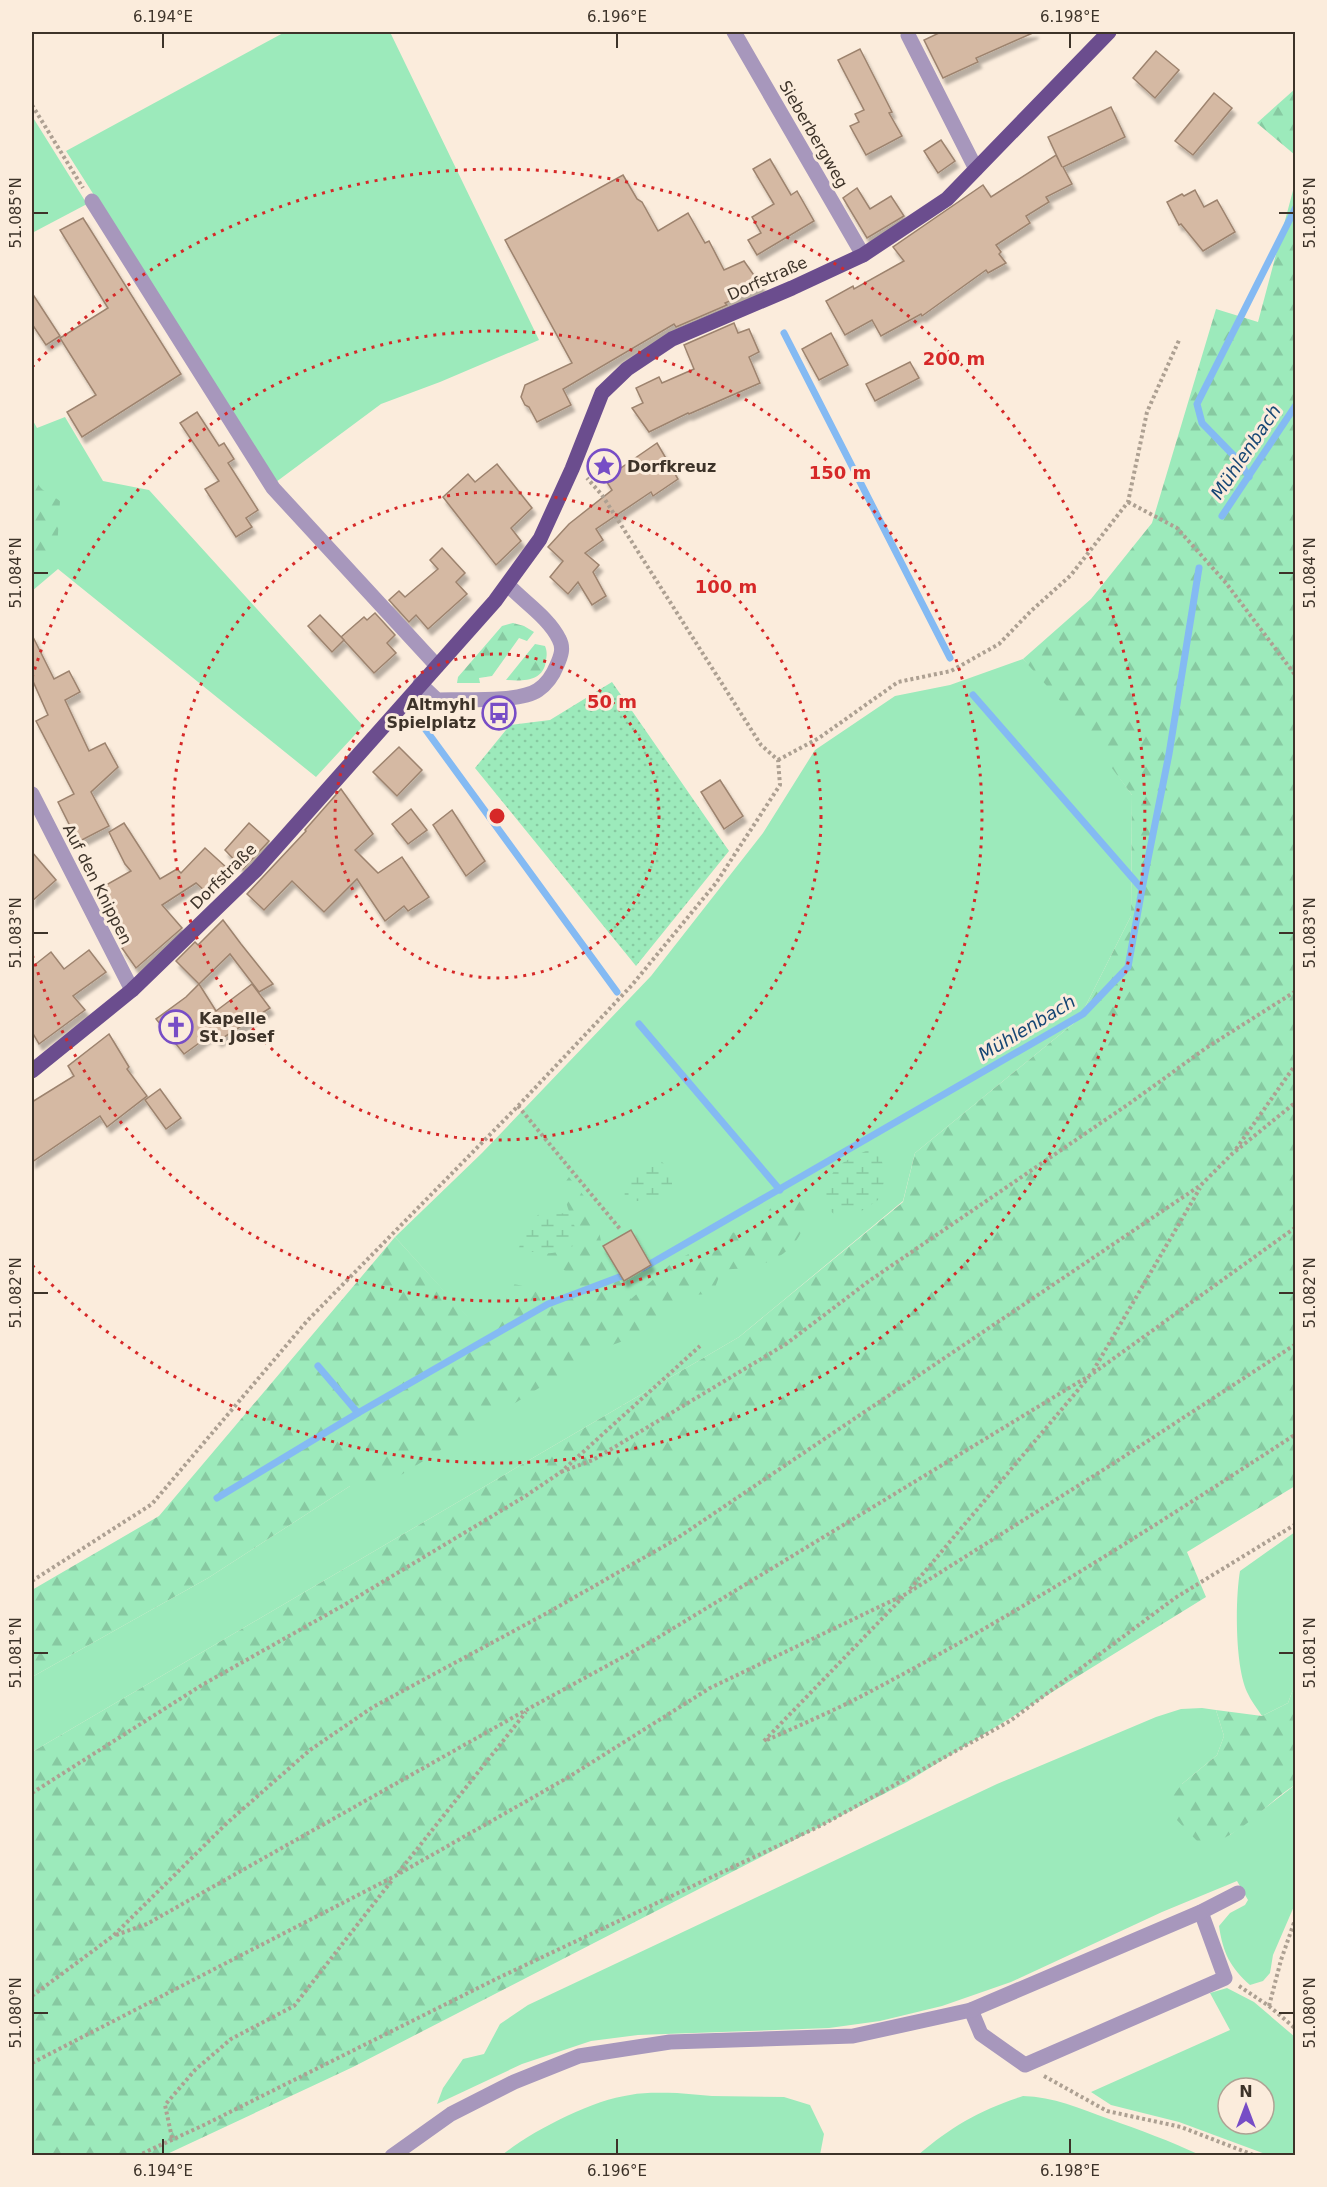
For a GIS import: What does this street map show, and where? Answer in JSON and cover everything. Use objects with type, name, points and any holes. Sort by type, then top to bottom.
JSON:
[{"type":"main road","name":"Dorfstraße","points":[[32,1071],[132,990],[256,870],[508,585],[540,539],[572,469],[602,393],[627,369],[672,339],[863,255],[947,199],[1109,32]]},
{"type":"street","name":"Sieberbergweg","points":[[734,32],[863,255]]},
{"type":"street","points":[[908,35],[976,169]]},
{"type":"street","points":[[92,201],[273,488],[437,666]]},
{"type":"street","points":[[420,684],[437,700],[486,699],[515,697],[536,691],[552,677],[562,654],[560,640],[547,623],[508,585]]},
{"type":"street","name":"Auf den Knippen","points":[[32,794],[132,990]]},
{"type":"street","points":[[392,2156],[452,2114],[514,2082],[579,2056],[670,2042],[853,2036],[971,2010],[1201,1912],[1238,1893]]},
{"type":"street","points":[[971,2010],[981,2034],[1025,2065],[1225,1978],[1201,1912]]},
{"type":"path","points":[[32,105],[92,201]]},
{"type":"path","points":[[778,760],[819,738],[898,682],[951,671],[999,644],[1031,611],[1071,576],[1128,502],[1147,412],[1180,338]]},
{"type":"path","points":[[32,1581],[152,1504],[307,1321],[518,1106],[632,985],[716,883],[780,785],[778,760],[761,745],[602,495],[582,473],[572,469]]},
{"type":"path","points":[[1128,502],[1177,528],[1226,583],[1296,676]]},
{"type":"path","points":[[561,1472],[593,1460],[786,1344],[869,1281],[1133,1101],[1206,1048],[1296,991]]},
{"type":"path","points":[[1232,1154],[1296,1064]]},
{"type":"path","points":[[32,1996],[112,1936],[227,1823],[310,1750],[373,1707],[547,1613],[673,1541],[1202,1185],[1232,1154],[1296,1102]]},
{"type":"path","points":[[518,1106],[620,1229]]},
{"type":"path","points":[[1202,1185],[1092,1374],[906,1594],[764,1741],[853,1700],[1002,1620],[1166,1519],[1296,1434]]},
{"type":"path","points":[[112,1936],[147,1924],[654,1640],[1092,1374],[1296,1227]]},
{"type":"path","points":[[32,2063],[395,1876],[567,1778],[710,1688],[906,1594],[1111,1465],[1296,1344]]},
{"type":"path","points":[[32,1793],[202,1685],[344,1605],[524,1497],[561,1472],[700,1346]]},
{"type":"path","points":[[137,2156],[206,2124],[498,1978],[822,1825],[1010,1721],[1175,1598],[1296,1524]]},
{"type":"path","points":[[172,2138],[165,2105],[195,2070],[231,2039],[294,2006],[528,1709]]},
{"type":"path","points":[[1269,2006],[1281,1960],[1296,1917]]},
{"type":"path","points":[[1225,1978],[1269,2006],[1296,2029]]},
{"type":"path","points":[[1025,2065],[1107,2111],[1181,2127],[1256,2156]]},
{"type":"green space","points":[[285,32],[390,32],[539,340],[381,404],[276,482],[66,151]]},
{"type":"green space","points":[[1295,89],[1295,155],[1257,123]]},
{"type":"green space","points":[[32,116],[87,204],[32,233]]},
{"type":"green space","points":[[1295,183],[1295,1486],[1187,1552],[1206,1597],[907,1782],[353,2067],[165,2155],[32,2155],[32,1752],[739,1337],[903,1202],[915,1153],[1079,1019],[1131,916],[1132,795],[1070,712],[1023,659],[1091,599],[1152,523],[1216,309],[1258,322]]},
{"type":"green space","points":[[65,417],[103,481],[149,490],[363,726],[316,777],[58,569],[32,591],[32,419],[37,428]]},
{"type":"green space","points":[[32,451],[39,486],[60,501],[57,550],[52,561],[38,561],[32,556]]},
{"type":"green space","points":[[513,623],[534,632],[527,641],[519,638],[492,676],[479,678],[480,683],[457,683],[458,677],[502,626]]},
{"type":"green space","points":[[535,644],[545,646],[546,649],[546,660],[541,673],[532,679],[506,680]]},
{"type":"green space","points":[[1023,659],[1060,695],[1132,795],[1131,916],[1079,1019],[915,1153],[903,1201],[739,1337],[32,1752],[32,1677],[208,1578],[350,1486],[479,1330],[395,1237],[482,1153],[651,976],[763,833],[815,750],[895,696],[950,685]]},
{"type":"green space","points":[[612,682],[729,851],[636,966],[475,768],[510,725],[550,720]]},
{"type":"green space","points":[[868,1150],[881,1158],[886,1177],[878,1200],[860,1212],[834,1214],[824,1206],[831,1176],[847,1160]]},
{"type":"green space","points":[[658,1159],[672,1170],[672,1188],[656,1201],[625,1199],[626,1182],[632,1172]]},
{"type":"green space","points":[[569,1177],[591,1205],[588,1214],[598,1226],[604,1257],[631,1299],[673,1262],[730,1233],[746,1231],[758,1237],[767,1213],[774,1205],[798,1198],[807,1207],[799,1237],[779,1256],[752,1267],[722,1269],[714,1290],[707,1294],[679,1296],[666,1316],[657,1324],[635,1336],[601,1349],[382,1487],[350,1486],[208,1578],[32,1677],[32,1590],[159,1516],[395,1237],[480,1330],[511,1316],[505,1293],[512,1284],[521,1285],[552,1297],[571,1292],[573,1282],[570,1273],[555,1266],[539,1264],[536,1255],[573,1223],[564,1193]]},
{"type":"green space","points":[[543,1212],[570,1214],[576,1230],[573,1246],[559,1252],[546,1253],[519,1248],[527,1227]]},
{"type":"green space","points":[[1295,1532],[1295,1684],[1288,1703],[1262,1716],[1247,1692],[1240,1666],[1237,1598],[1240,1571]]},
{"type":"green space","points":[[1295,1684],[1295,1785],[1225,1838],[1199,1843],[1174,1817],[1171,1798],[1182,1784],[1217,1755],[1224,1736],[1216,1710],[1262,1716],[1288,1703]]},
{"type":"green space","points":[[1181,1709],[1216,1710],[1224,1736],[1217,1755],[1182,1784],[1230,1835],[1295,1785],[1295,1904],[1273,1955],[1270,1973],[1263,1981],[1250,1985],[1232,1966],[1223,1944],[1219,1926],[1230,1913],[1245,1905],[1248,1900],[1237,1881],[1162,1912],[1011,1982],[942,2006],[880,2021],[829,2028],[638,2035],[591,2041],[522,2064],[437,2104],[443,2088],[463,2059],[484,2054],[500,2024],[528,2005],[997,1784],[1156,1717]]},
{"type":"green space","points":[[1227,1988],[1254,2002],[1295,2037],[1295,2155],[1268,2155],[1217,2136],[1276,2136],[1276,2076],[1216,2076],[1216,2136],[1179,2122],[1111,2105],[1091,2092],[1230,2030],[1210,1993]]},
{"type":"green space","points":[[677,2093],[784,2097],[810,2105],[824,2134],[820,2155],[502,2155],[529,2136],[598,2103],[636,2094]]},
{"type":"green space","points":[[1023,2096],[1045,2098],[1077,2107],[1200,2155],[918,2155],[967,2120]]},
{"type":"building","points":[[941,32],[1035,32],[976,58],[978,62],[943,78],[924,40]]},
{"type":"building","points":[[860,49],[902,136],[866,155],[850,126],[859,122],[855,114],[864,110],[838,60]]},
{"type":"building","points":[[1156,51],[1179,70],[1155,98],[1133,78]]},
{"type":"building","points":[[1214,93],[1232,108],[1193,155],[1175,141]]},
{"type":"building","points":[[1111,107],[1125,137],[1063,167],[1072,184],[1046,197],[1049,202],[1026,216],[1030,223],[996,245],[1006,263],[988,273],[986,270],[922,316],[921,314],[881,336],[872,320],[845,335],[826,301],[853,286],[854,289],[904,261],[893,247],[983,185],[991,197],[1056,155],[1062,167],[1048,137]]},
{"type":"building","points":[[941,140],[955,161],[938,173],[924,151]]},
{"type":"building","points":[[770,159],[791,195],[797,191],[814,221],[757,255],[748,240],[761,233],[752,217],[774,204],[753,169]]},
{"type":"building","points":[[623,175],[637,199],[642,202],[658,231],[688,213],[705,243],[709,241],[724,270],[744,261],[762,287],[676,327],[674,324],[563,389],[571,405],[537,422],[521,397],[525,385],[572,363],[505,240]]},
{"type":"building","points":[[857,188],[870,209],[891,196],[904,216],[867,238],[843,198]]},
{"type":"building","points":[[1195,190],[1204,207],[1217,200],[1235,232],[1203,251],[1181,224],[1179,225],[1167,202]]},
{"type":"building","points":[[83,218],[181,374],[82,437],[67,412],[96,395],[60,338],[108,308],[60,230]]},
{"type":"building","points":[[32,293],[60,336],[46,345],[32,324]]},
{"type":"building","points":[[734,323],[738,333],[749,329],[759,352],[749,357],[760,383],[649,432],[632,408],[643,403],[636,388],[659,377],[662,383],[694,369],[684,345]]},
{"type":"building","points":[[831,333],[848,365],[819,380],[802,349]]},
{"type":"building","points":[[910,362],[919,378],[875,401],[866,384]]},
{"type":"building","points":[[197,412],[219,446],[224,443],[234,459],[228,463],[258,510],[246,518],[252,527],[236,537],[205,489],[219,481],[180,423]]},
{"type":"building","points":[[657,443],[678,479],[653,496],[651,492],[596,529],[603,540],[585,553],[599,565],[593,572],[606,596],[592,605],[578,582],[568,594],[550,577],[563,561],[548,547],[569,524],[612,490],[605,479]]},
{"type":"building","points":[[497,464],[532,508],[511,528],[521,541],[496,565],[443,497],[468,474],[475,482]]},
{"type":"building","points":[[442,548],[465,573],[456,582],[467,594],[428,629],[416,615],[409,622],[389,600],[399,591],[405,597],[438,569],[430,560]]},
{"type":"building","points":[[375,613],[395,635],[387,643],[396,653],[374,673],[341,637],[364,617],[367,620]]},
{"type":"building","points":[[320,615],[344,640],[332,652],[308,626]]},
{"type":"building","points":[[32,635],[54,679],[69,671],[80,692],[65,700],[89,751],[105,743],[118,767],[91,792],[109,826],[78,842],[58,802],[74,794],[36,721],[48,715],[32,679]]},
{"type":"building","points":[[399,747],[422,770],[397,796],[373,772]]},
{"type":"building","points":[[720,780],[743,816],[724,829],[701,792]]},
{"type":"building","points":[[341,789],[373,834],[355,850],[378,873],[402,857],[429,897],[408,911],[404,906],[385,921],[357,879],[324,912],[292,881],[264,910],[247,894],[306,831]]},
{"type":"building","points":[[411,809],[427,830],[408,844],[392,824]]},
{"type":"building","points":[[452,810],[485,861],[466,876],[433,825]]},
{"type":"building","points":[[124,823],[160,879],[177,869],[181,873],[205,848],[227,868],[205,891],[196,883],[162,905],[182,928],[136,968],[122,948],[127,943],[100,891],[131,871],[109,832]]},
{"type":"building","points":[[249,823],[269,841],[243,869],[225,850]]},
{"type":"building","points":[[32,852],[56,880],[32,901]]},
{"type":"building","points":[[223,920],[273,984],[259,992],[230,954],[199,984],[176,961],[195,942],[198,945]]},
{"type":"building","points":[[89,950],[106,972],[73,996],[85,1010],[39,1044],[32,1032],[32,967],[51,952],[64,969]]},
{"type":"building","points":[[199,984],[216,1011],[252,984],[270,1008],[218,1041],[213,1033],[184,1054],[156,1019],[186,997]]},
{"type":"building","points":[[109,1034],[129,1067],[127,1069],[147,1096],[107,1127],[100,1116],[32,1162],[32,1102],[74,1076],[68,1066]]},
{"type":"building","points":[[160,1089],[181,1118],[166,1129],[145,1100]]},
{"type":"building","points":[[631,1230],[651,1265],[624,1281],[603,1246]]},
{"type":"waterway","points":[[1249,477],[1239,461],[1202,423],[1197,404],[1296,207]]},
{"type":"waterway","points":[[784,333],[950,658]]},
{"type":"waterway","name":"Mühlenbach","points":[[1222,516],[1296,405]]},
{"type":"waterway","name":"Mühlenbach","points":[[643,1268],[1083,1014],[1128,967],[1169,754],[1199,568]]},
{"type":"waterway","points":[[973,695],[1142,889]]},
{"type":"waterway","points":[[423,726],[617,992]]},
{"type":"waterway","points":[[639,1024],[780,1190]]},
{"type":"waterway","points":[[318,1366],[358,1413],[548,1304],[630,1273]]},
{"type":"waterway","points":[[217,1498],[358,1413]]},
{"type":"place","name":"Dorfkreuz","points":[[604,466]]},
{"type":"place","name":"Altmyhl Spielplatz","points":[[499,713]]},
{"type":"place","name":"Kapelle St. Josef","points":[[176,1027]]}]
